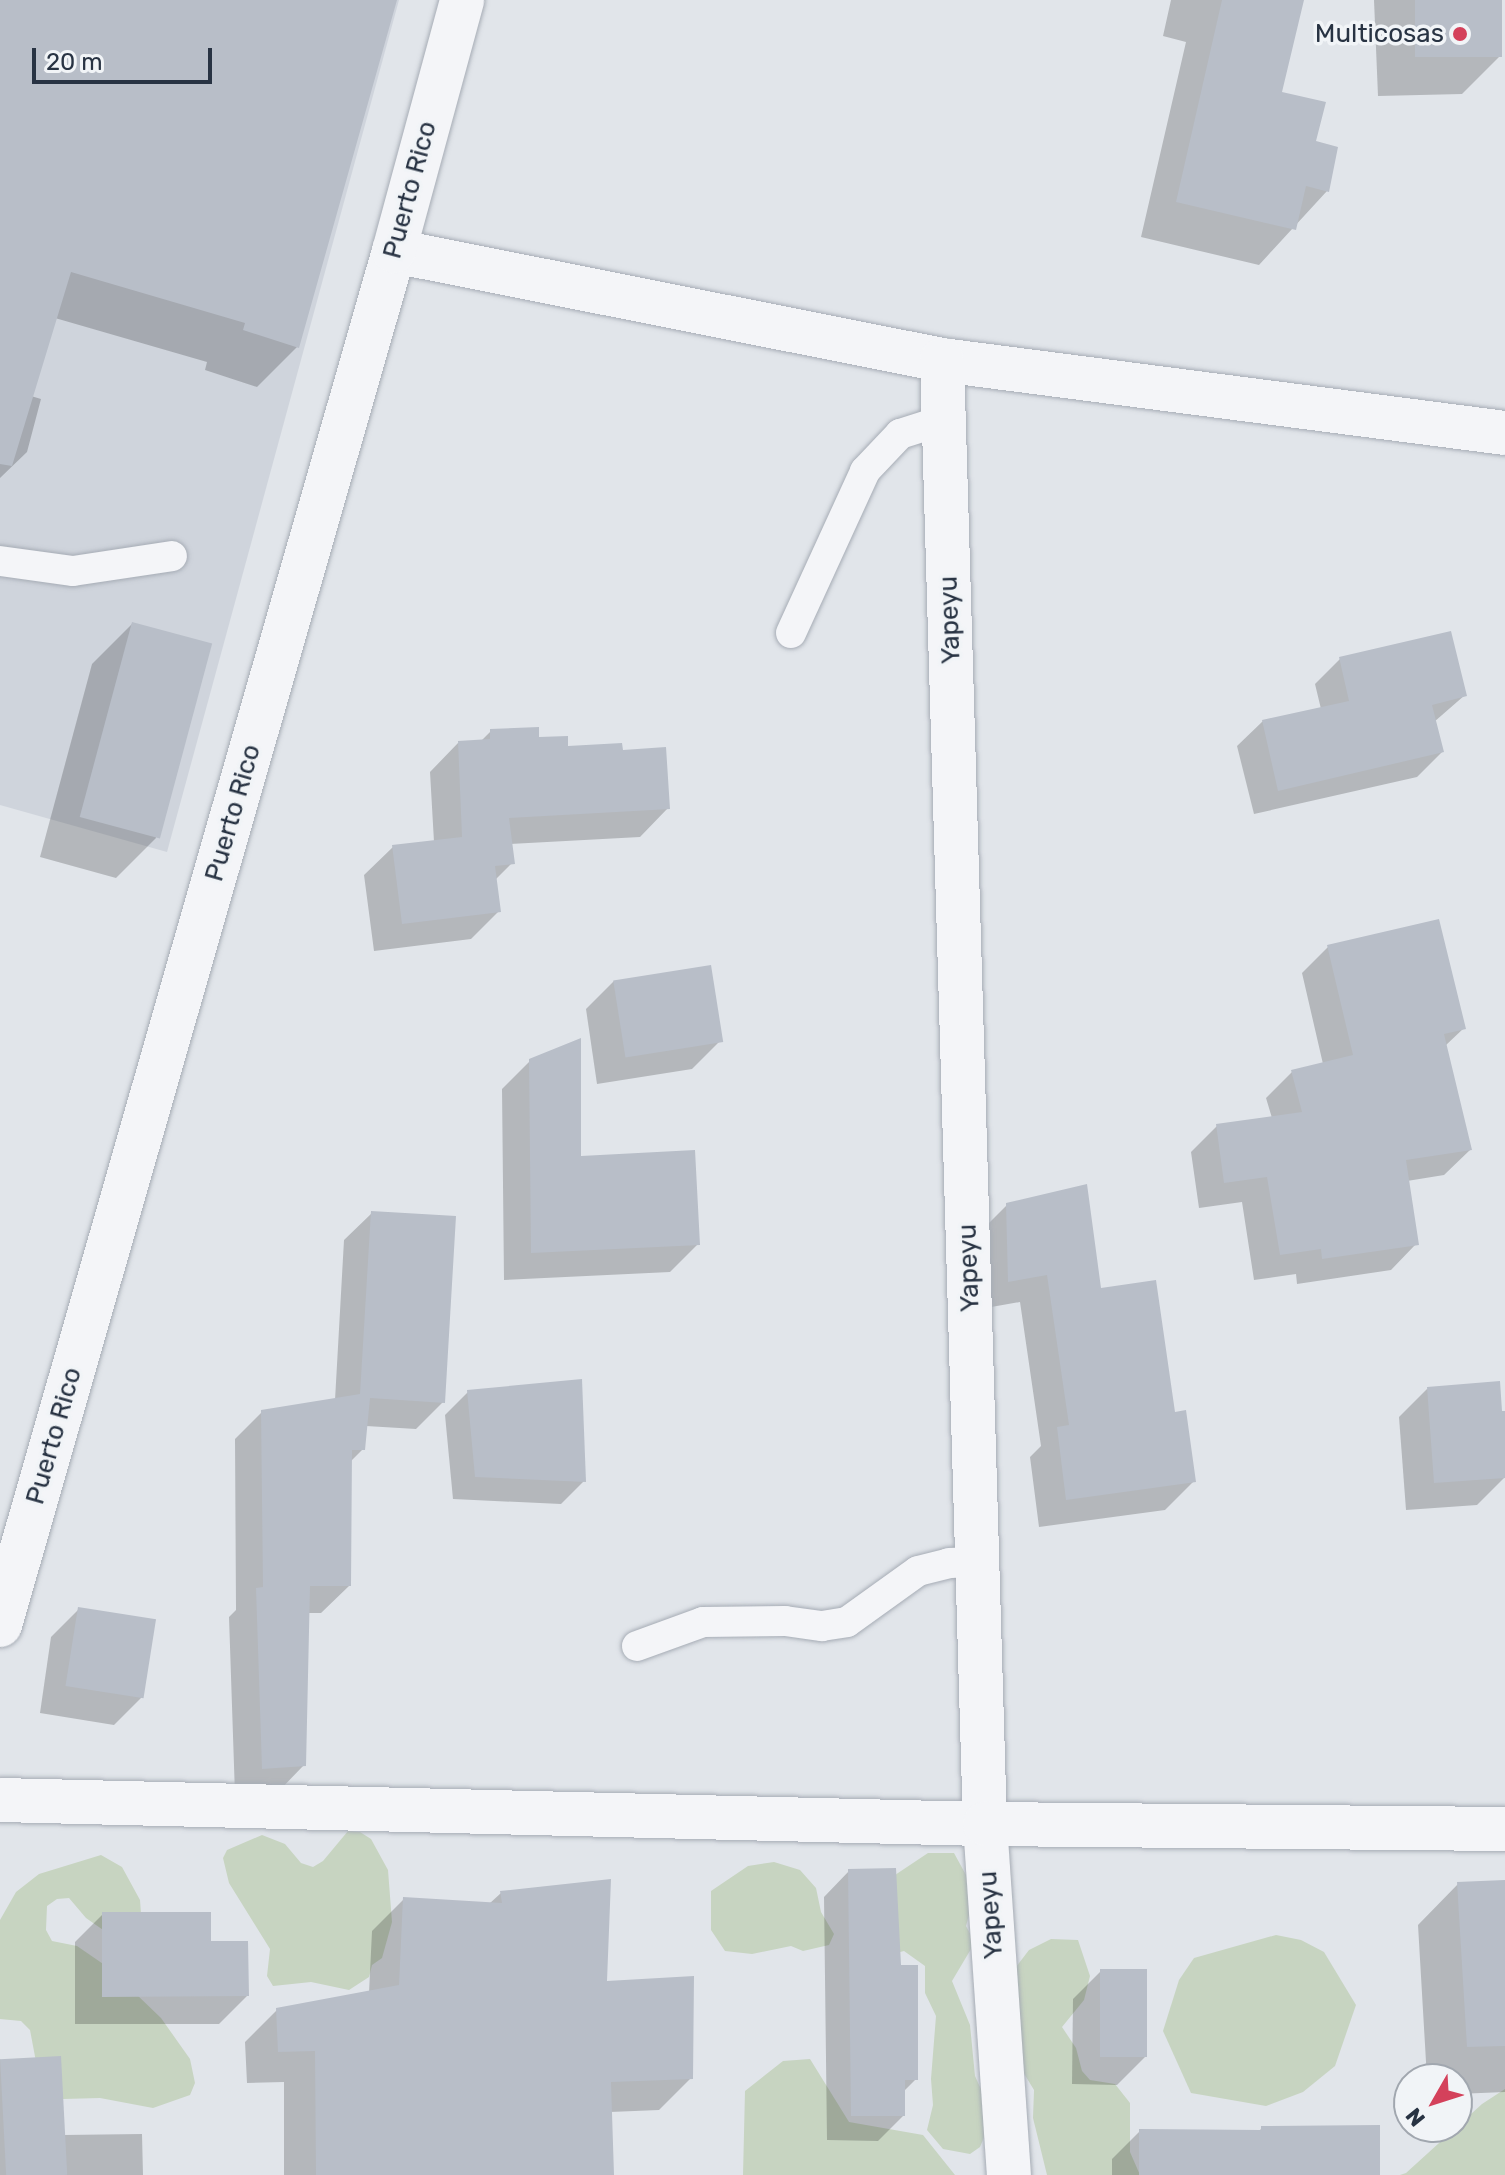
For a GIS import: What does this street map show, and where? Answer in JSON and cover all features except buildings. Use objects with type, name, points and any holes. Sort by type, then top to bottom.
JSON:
[{"type":"street","name":"Puerto Rico","points":[[0,1625],[394,251],[462,0]]},
{"type":"street","points":[[394,251],[942,360],[1505,433]]},
{"type":"street","name":"Yapeyu","points":[[942,360],[985,1824],[1009,2175]]},
{"type":"street","points":[[0,1800],[985,1824],[1505,1829]]},
{"type":"lane","points":[[791,633],[865,471],[900,434],[944,420]]},
{"type":"lane","points":[[0,561],[73,571],[172,556]]},
{"type":"lane","points":[[637,1646],[703,1622],[785,1621],[822,1626],[847,1622],[918,1571],[949,1563],[978,1562]]},
{"type":"shaded area","points":[[0,0],[399,0],[167,852],[0,805]]},
{"type":"green space","points":[[348,1831],[360,1832],[371,1839],[388,1870],[392,1922],[382,1958],[372,1965],[369,1977],[349,1990],[311,1982],[273,1986],[267,1976],[270,1949],[229,1883],[223,1858],[227,1850],[262,1835],[285,1844],[301,1863],[313,1867],[323,1861]]},
{"type":"green space","points":[[928,1853],[954,1853],[966,1875],[973,1901],[966,1926],[972,1937],[971,1949],[952,1981],[970,2025],[975,2076],[991,2111],[980,2147],[970,2154],[943,2149],[927,2130],[933,2105],[931,2079],[936,2016],[925,1993],[925,1966],[904,1951],[881,1957],[886,1881]]},
{"type":"green space","points":[[101,1855],[122,1867],[140,1900],[141,1914],[106,1932],[86,1918],[69,1898],[57,1899],[47,1906],[46,1930],[52,1941],[77,1946],[109,1968],[161,2018],[190,2059],[195,2083],[190,2095],[153,2108],[100,2098],[63,2099],[37,2067],[30,2030],[21,2021],[0,2019],[0,1920],[16,1892],[39,1874]]},
{"type":"green space","points":[[774,1862],[800,1870],[816,1888],[821,1912],[834,1934],[829,1945],[803,1951],[791,1946],[752,1954],[725,1951],[711,1930],[711,1891],[748,1866]]},
{"type":"green space","points":[[1276,1935],[1301,1940],[1324,1952],[1356,2005],[1335,2066],[1303,2092],[1266,2106],[1191,2093],[1163,2031],[1179,1980],[1194,1958]]},
{"type":"green space","points":[[1051,1939],[1078,1940],[1090,1976],[1084,2000],[1062,2027],[1076,2048],[1082,2071],[1090,2080],[1115,2084],[1130,2103],[1130,2152],[1140,2175],[1047,2175],[1033,2118],[1034,2090],[1008,2047],[1013,1971],[1029,1950]]},
{"type":"green space","points":[[810,2059],[849,2122],[923,2135],[955,2175],[743,2175],[745,2091],[783,2061]]},
{"type":"green space","points":[[1505,2089],[1505,2175],[1400,2175],[1439,2143],[1473,2143],[1473,2112]]},
{"type":"place","name":"Multicosas","points":[[1460,34]]}]
